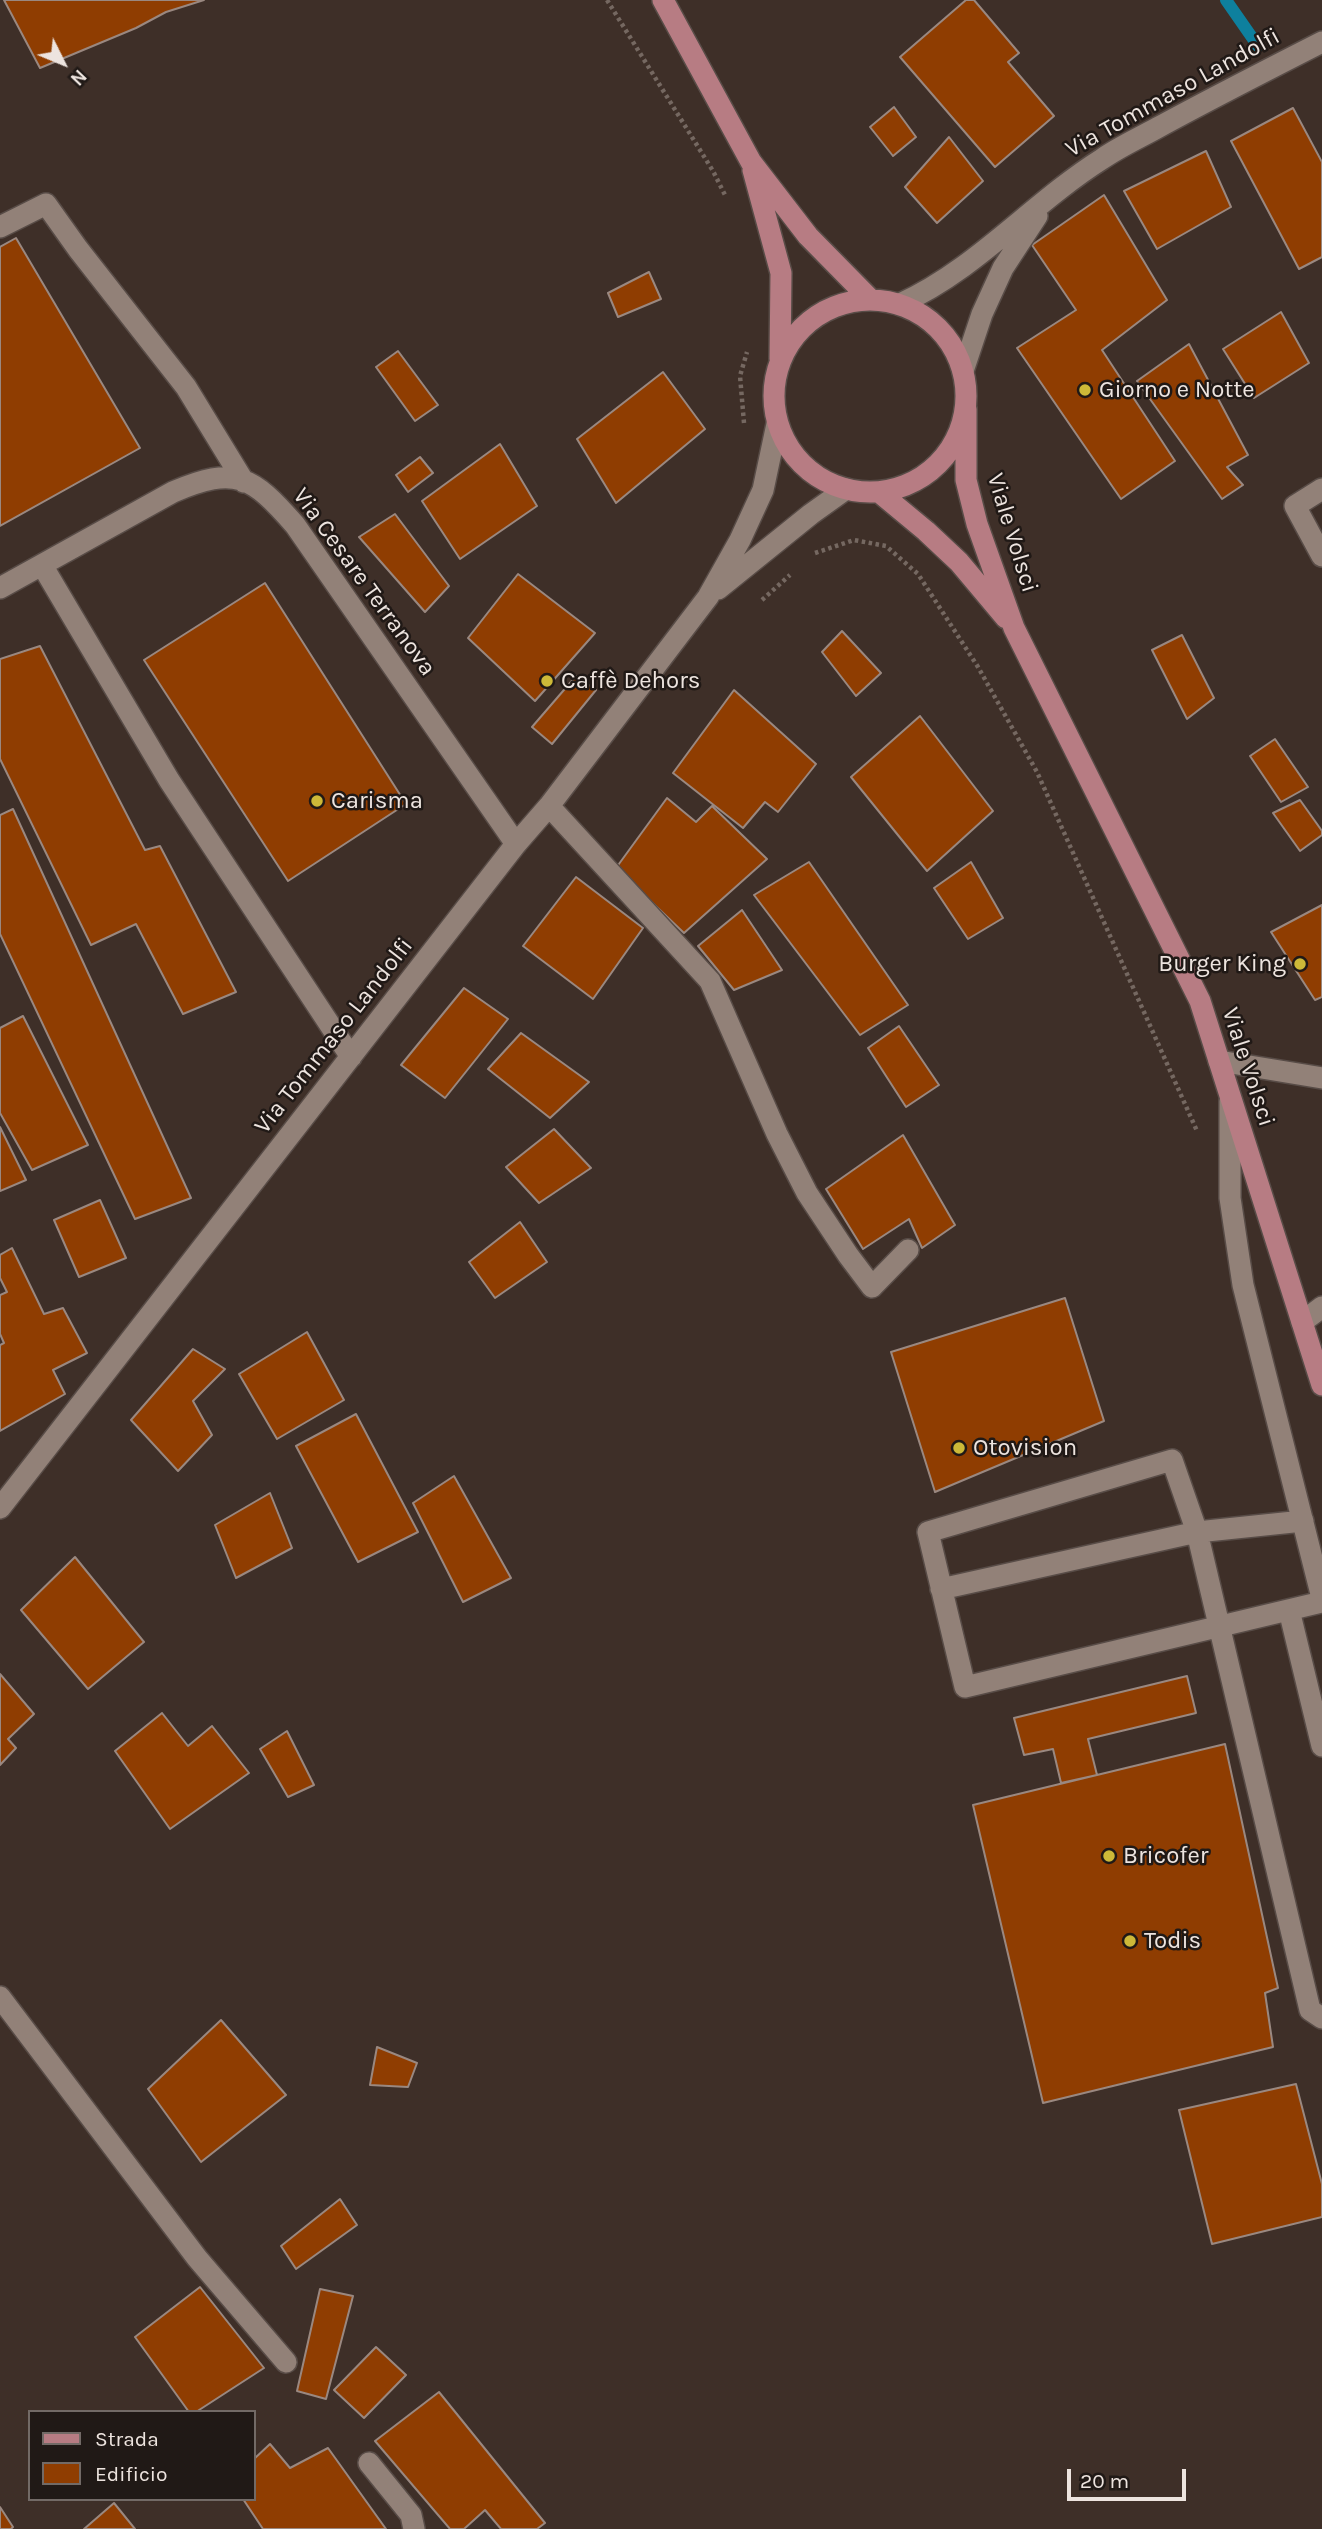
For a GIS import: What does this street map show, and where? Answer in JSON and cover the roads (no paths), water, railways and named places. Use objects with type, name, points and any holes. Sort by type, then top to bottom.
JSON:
[{"type":"main road","name":"Viale Volsci","points":[[663,0],[751,162],[808,236],[870,299]]},
{"type":"main road","name":"Viale Volsci","points":[[751,162],[780,273],[780,361],[773,393],[777,424],[792,454],[816,476],[846,489],[878,492],[904,486],[927,474],[946,456],[959,434],[966,409]]},
{"type":"main road","name":"Viale Volsci","points":[[780,361],[794,336],[815,317],[842,304],[870,299],[900,304],[922,314],[941,330],[954,349],[967,390],[966,480],[977,524],[1014,628],[1200,1001],[1322,1385]]},
{"type":"main road","name":"Viale Volsci","points":[[878,492],[959,562],[1014,628]]},
{"type":"street","name":"Via Tommaso Landolfi","points":[[900,304],[932,290],[970,263],[1052,194],[1102,158],[1216,95],[1322,42]]},
{"type":"street","name":"Via Tommaso Landolfi","points":[[963,371],[982,314],[1003,268],[1052,194]]},
{"type":"street","points":[[0,227],[46,204],[186,387],[244,482]]},
{"type":"street","name":"Via Tommaso Landolfi","points":[[0,1508],[516,844],[549,806],[708,597],[740,540],[763,490],[777,424]]},
{"type":"street","name":"Via Cesare Terranova","points":[[0,587],[194,483],[214,477],[257,486],[269,495],[295,525],[516,844]]},
{"type":"street","name":"Via Tommaso Landolfi","points":[[708,597],[846,489]]},
{"type":"street","points":[[1322,489],[1295,506],[1322,556]]},
{"type":"street","points":[[42,565],[169,780],[351,1057]]},
{"type":"street","points":[[549,806],[710,981],[777,1134],[807,1193],[872,1287],[908,1251]]},
{"type":"street","points":[[1219,1061],[1322,1078]]},
{"type":"street","points":[[1230,1096],[1230,1198],[1243,1285],[1322,1600],[1289,1610],[1218,1627],[965,1687],[928,1532],[1171,1460],[1197,1532],[1218,1627],[1310,2010],[1322,2018]]},
{"type":"street","points":[[1302,1322],[1322,1307]]},
{"type":"street","points":[[942,1589],[1197,1532],[1303,1521]]},
{"type":"street","points":[[1289,1610],[1322,1746]]},
{"type":"street","points":[[0,1997],[197,2258],[286,2362]]},
{"type":"street","points":[[369,2463],[411,2515],[415,2529]]},
{"type":"waterway","points":[[1226,0],[1258,46]]},
{"type":"place","name":"Giorno e Notte","points":[[1085,390]]},
{"type":"place","name":"Caffè Dehors","points":[[547,681]]},
{"type":"place","name":"Carisma","points":[[317,801]]},
{"type":"place","name":"Burger King","points":[[1300,964]]},
{"type":"place","name":"Otovision","points":[[959,1448]]},
{"type":"place","name":"Bricofer","points":[[1109,1856]]},
{"type":"place","name":"Todis","points":[[1130,1941]]}]
